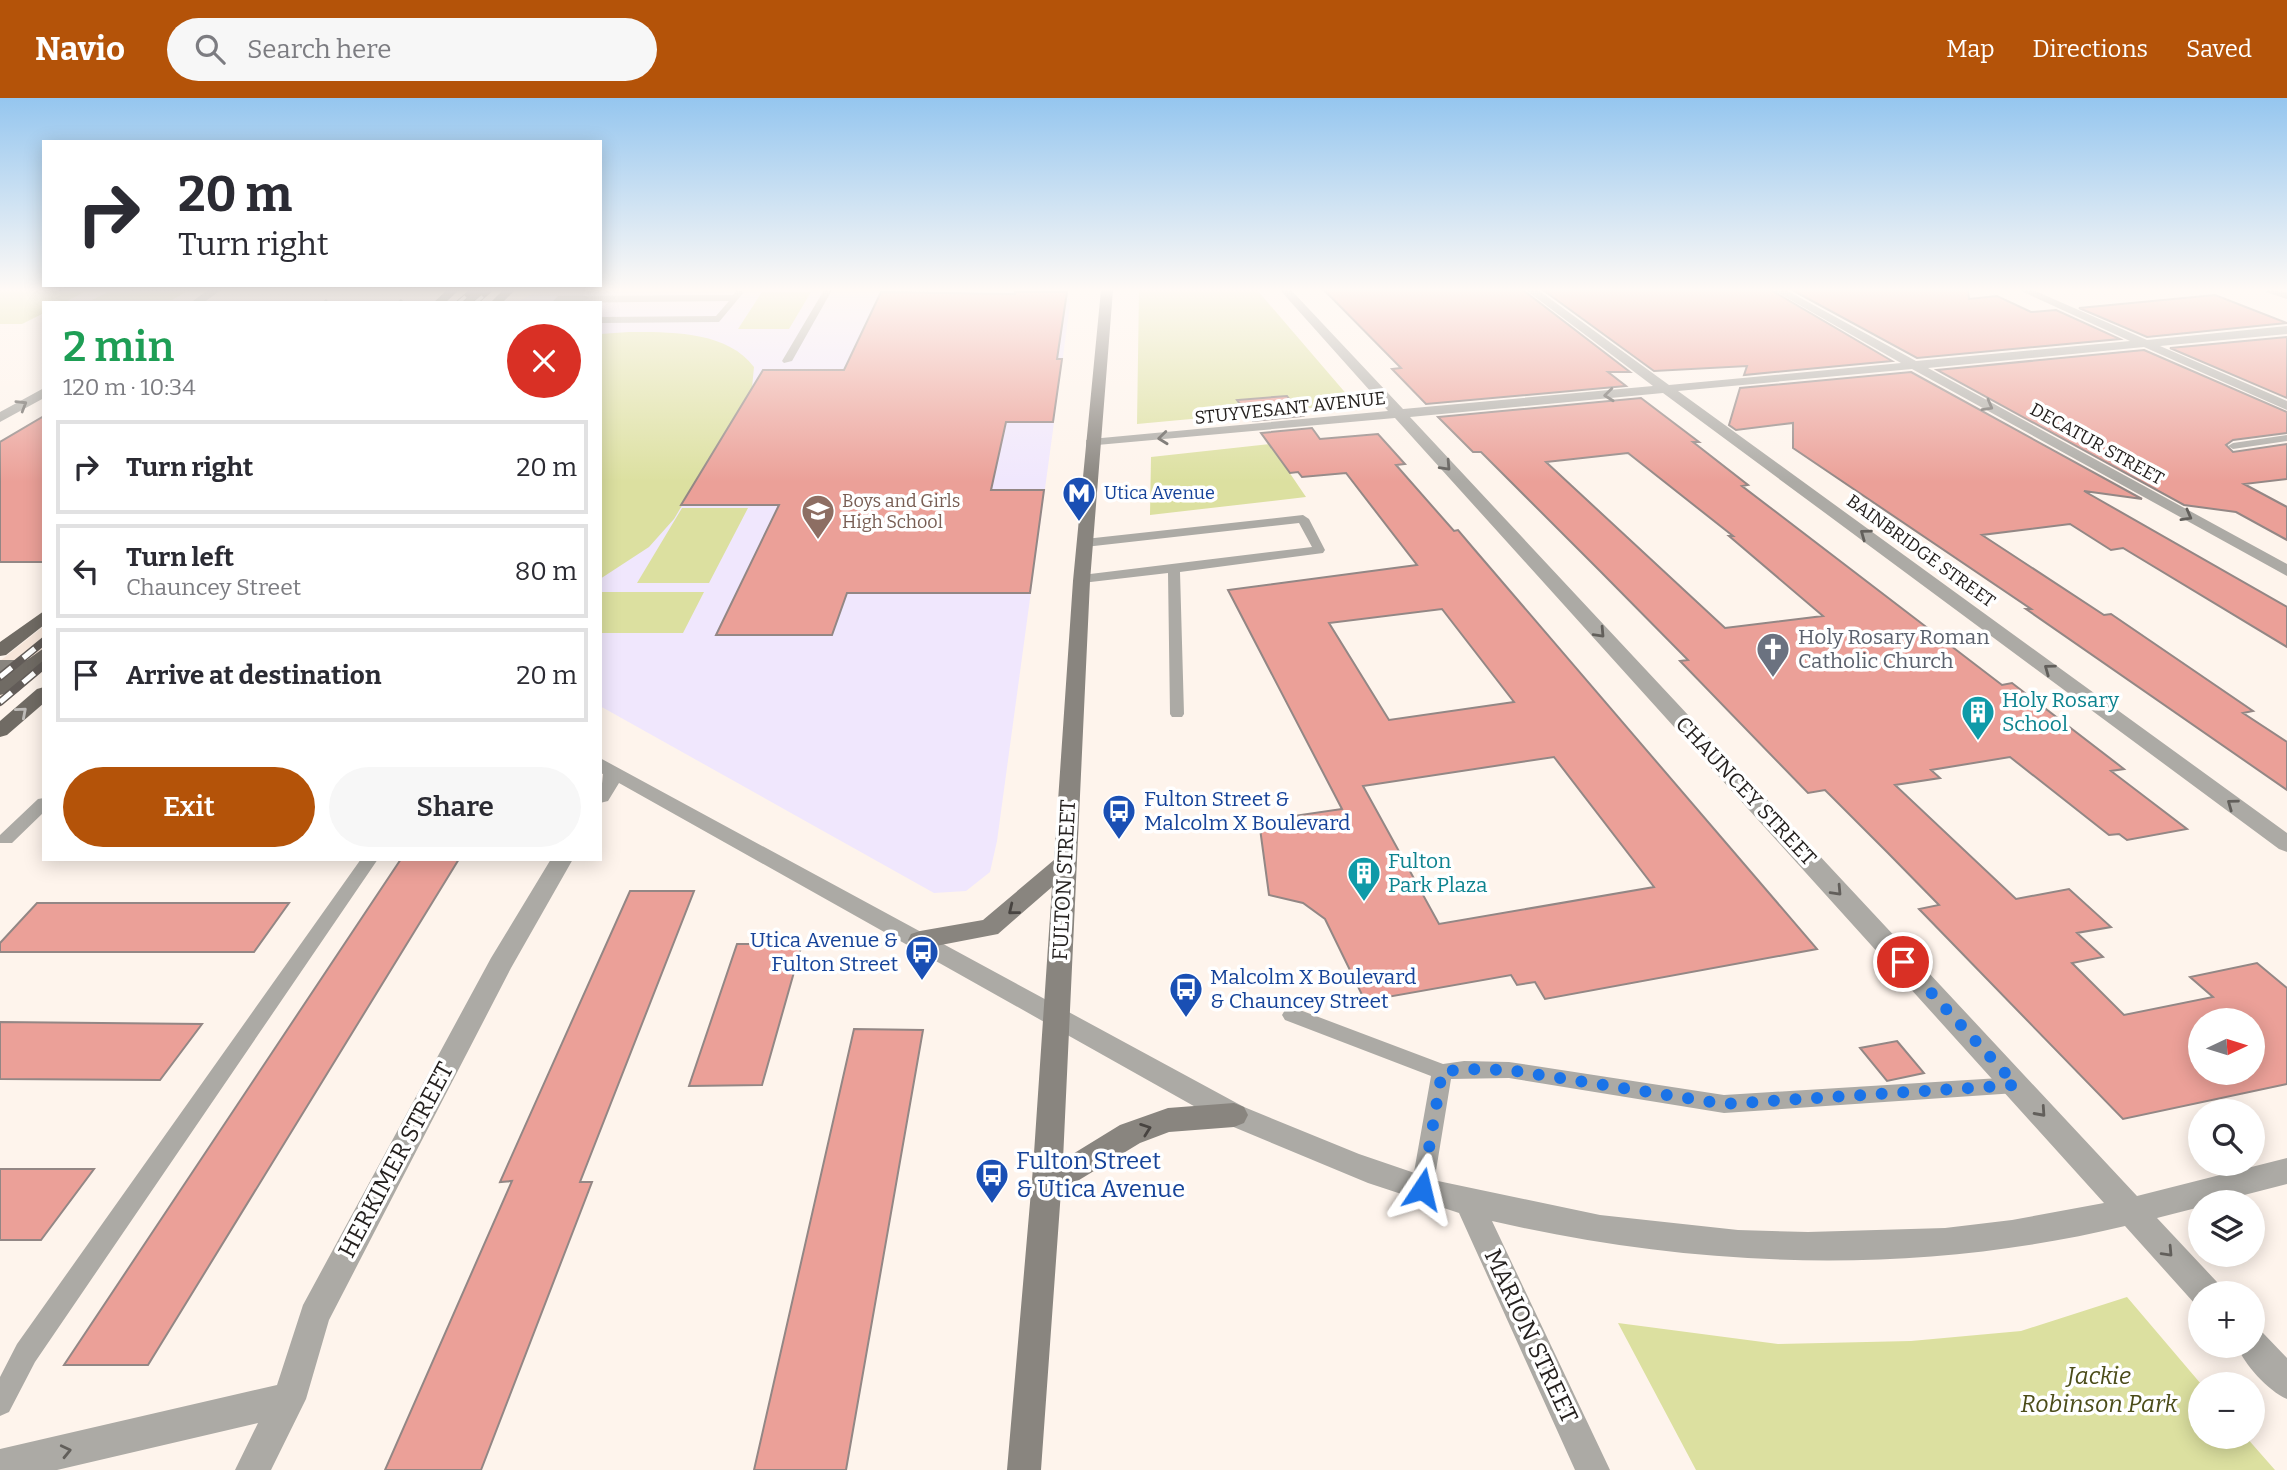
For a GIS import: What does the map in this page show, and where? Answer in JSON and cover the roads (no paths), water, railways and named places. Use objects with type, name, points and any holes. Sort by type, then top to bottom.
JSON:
[{"type":"main road","name":"FULTON STREET","points":[[1024,1470],[1057,1016],[1091,443],[1100,354]]},
{"type":"main road","points":[[0,651],[42,618]]},
{"type":"main road","points":[[0,666],[36,666]]},
{"type":"main road","points":[[0,689],[36,666]]},
{"type":"main road","points":[[0,731],[42,695]]},
{"type":"main road","points":[[920,940],[990,929],[1064,864]]},
{"type":"main road","points":[[1044,1186],[1130,1134],[1168,1120],[1234,1115]]},
{"type":"street","name":"CHAUNCEY STREET","points":[[1344,354],[2195,1281]]},
{"type":"street","name":"BAINBRIDGE STREET","points":[[1618,354],[2287,844]]},
{"type":"street","name":"DECATUR STREET","points":[[1893,354],[2287,571]]},
{"type":"street","name":"STUYVESANT AVENUE","points":[[1091,443],[2040,354]]},
{"type":"street","points":[[2168,354],[2287,407]]},
{"type":"street","points":[[0,418],[42,393]]},
{"type":"street","points":[[602,789],[608,768],[1234,1115],[1422,1189],[1469,1203],[1620,1231],[1749,1244],[1888,1246],[2013,1234],[2130,1211],[2287,1171]]},
{"type":"street","name":"HERKIMER STREET","points":[[253,1470],[289,1399],[314,1316],[500,965],[561,861]]},
{"type":"street","name":"MARION STREET","points":[[1469,1203],[1593,1470]]},
{"type":"street","points":[[2265,1358],[2287,1381]]},
{"type":"street","points":[[0,1466],[289,1399]]},
{"type":"lane","points":[[787,361],[791,354]]},
{"type":"lane","points":[[2233,446],[2287,438]]},
{"type":"lane","points":[[1082,579],[1320,550],[1303,519],[1085,543]]},
{"type":"lane","points":[[1174,569],[1177,714]]},
{"type":"lane","points":[[6,839],[42,805]]},
{"type":"lane","points":[[0,1404],[26,1353],[369,861]]},
{"type":"lane","points":[[1292,1015],[1442,1072],[1464,1069],[1509,1070],[1724,1104],[2016,1085]]},
{"type":"lane","points":[[1422,1189],[1442,1072]]},
{"type":"railway","points":[[0,677],[42,643]]},
{"type":"railway","points":[[0,702],[42,667]]},
{"type":"place","name":"Utica Avenue","points":[[1079,523]]},
{"type":"place","name":"Boys and Girls High School","points":[[818,541]]},
{"type":"place","name":"Holy Rosary Roman Catholic Church","points":[[1773,679]]},
{"type":"place","name":"Holy Rosary School","points":[[1978,742]]},
{"type":"place","name":"Fulton Street & Malcolm X Boulevard","points":[[1119,841]]},
{"type":"place","name":"Fulton Park Plaza","points":[[1364,903]]},
{"type":"place","name":"Utica Avenue & Fulton Street","points":[[922,982]]},
{"type":"place","name":"Malcolm X Boulevard & Chauncey Street","points":[[1186,1019]]},
{"type":"place","name":"Fulton Street & Utica Avenue","points":[[992,1205]]},
{"type":"park label","name":"Jackie Robinson Park","points":[[2099,1390]]}]
